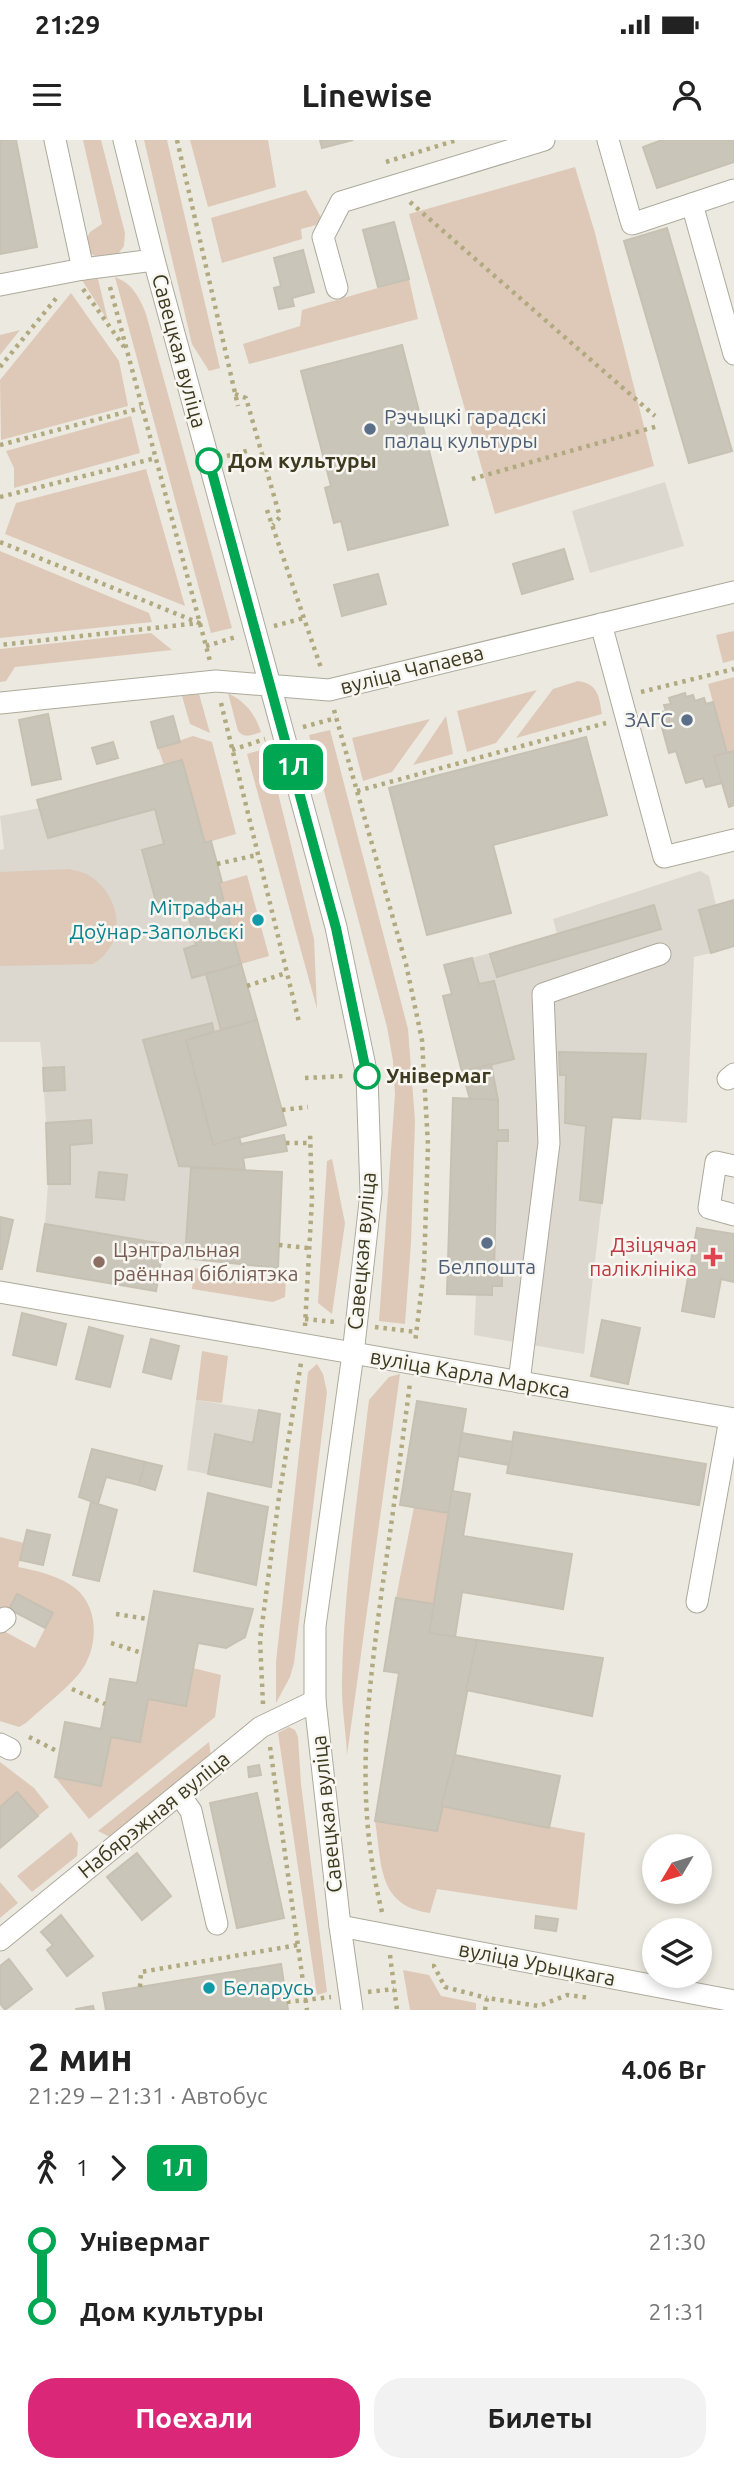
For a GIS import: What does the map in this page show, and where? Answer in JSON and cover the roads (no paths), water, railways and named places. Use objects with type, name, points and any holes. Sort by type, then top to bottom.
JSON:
[{"type":"street","points":[[55,140],[83,269]]},
{"type":"street","name":"Савецкая вуліца","points":[[124,140],[154,260],[336,928],[367,1076],[371,1193],[353,1354],[315,1626],[315,1701],[352,2010]]},
{"type":"street","points":[[337,288],[323,237],[341,202],[544,140]]},
{"type":"street","points":[[608,140],[632,224],[734,190]]},
{"type":"street","points":[[692,204],[734,354]]},
{"type":"street","points":[[0,285],[83,269],[154,260]]},
{"type":"street","name":"вуліца Чапаева","points":[[0,703],[216,681],[329,690],[734,592]]},
{"type":"street","points":[[601,624],[664,857],[734,841]]},
{"type":"street","points":[[519,1382],[549,1143],[543,994],[660,954]]},
{"type":"street","points":[[734,1166],[716,1162],[709,1208],[734,1215]]},
{"type":"street","name":"вуліца Карла Маркса","points":[[0,1292],[732,1419]]},
{"type":"street","points":[[697,1602],[732,1419]]},
{"type":"street","name":"Набярэжная вуліца","points":[[0,1940],[267,1724],[315,1701]]},
{"type":"street","points":[[179,1794],[191,1811],[218,1924]]},
{"type":"street","name":"вуліца Урыцкага","points":[[340,1926],[674,2000],[734,2001]]},
{"type":"place","name":"Рэчыцкі гарадскі палац культуры","points":[[370,429]]},
{"type":"place","name":"Дом культуры","points":[[209,461]]},
{"type":"place","name":"ЗАГС","points":[[687,720]]},
{"type":"place","name":"Мітрафан Доўнар-Запольскі","points":[[258,920]]},
{"type":"place","name":"Універмаг","points":[[367,1076]]},
{"type":"place","name":"Белпошта","points":[[487,1243]]},
{"type":"place","name":"Дзіцячая паліклініка","points":[[713,1257]]},
{"type":"place","name":"Цэнтральная раённая бібліятэка","points":[[99,1262]]},
{"type":"place","name":"Беларусь","points":[[209,1988]]}]
